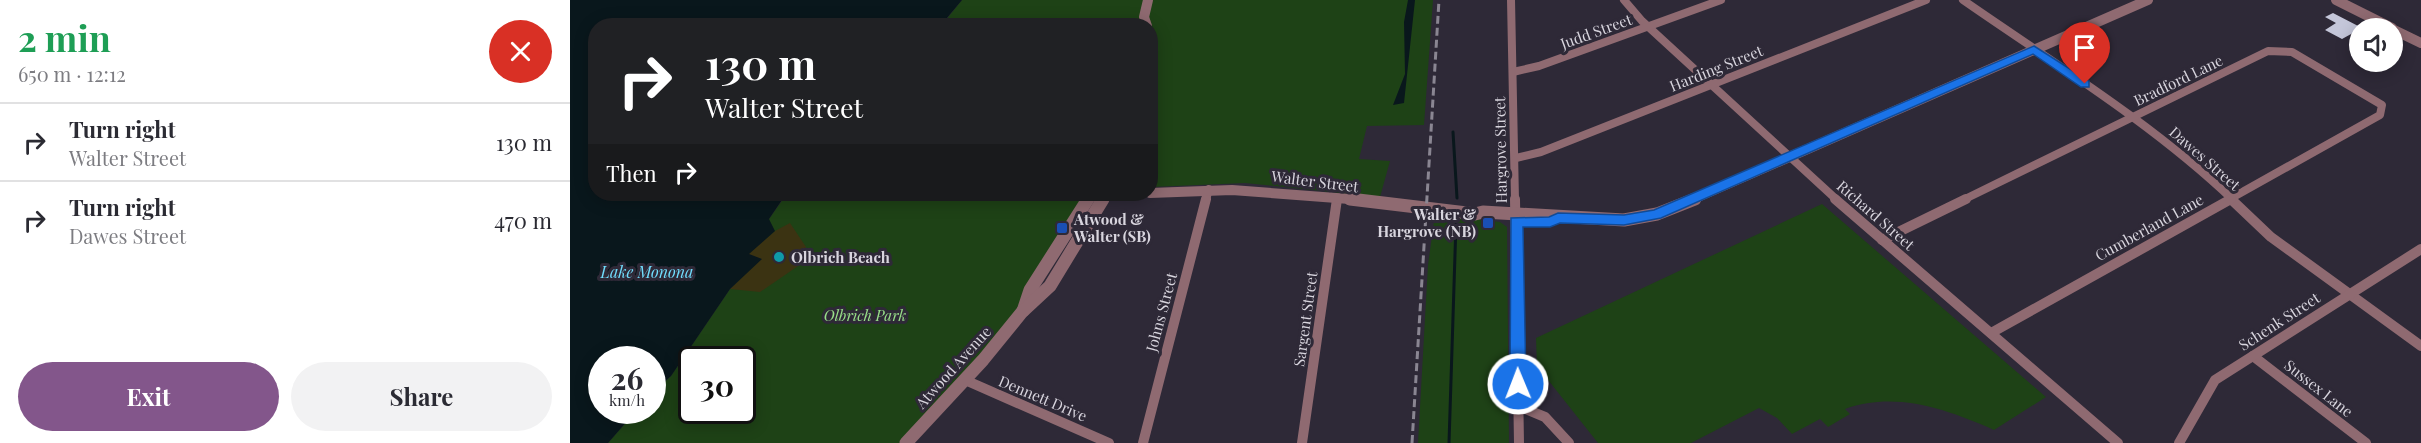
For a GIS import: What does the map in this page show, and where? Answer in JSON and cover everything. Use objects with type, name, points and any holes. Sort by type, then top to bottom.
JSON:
[{"type":"street","points":[[1144,18],[1148,0]]},
{"type":"street","name":"Hargrove Street","points":[[1511,0],[1516,159],[1519,443]]},
{"type":"street","name":"Richard Street","points":[[1624,0],[1647,26],[1788,158],[2118,443]]},
{"type":"street","name":"Judd Street","points":[[1513,72],[1539,66],[1720,0]]},
{"type":"street","name":"Harding Street","points":[[1516,159],[1541,152],[1926,0]]},
{"type":"street","name":"Dawes Street","points":[[1963,0],[2134,117],[2194,163],[2271,237],[2421,346]]},
{"type":"street","name":"Walter Street","points":[[1158,192],[1209,189],[1265,190],[1475,214],[1483,218],[1516,218],[1550,222],[1558,218],[1624,220],[1651,216],[2148,0]]},
{"type":"street","points":[[2336,0],[2371,18]]},
{"type":"street","points":[[2403,34],[2421,43]]},
{"type":"street","name":"Bradford Lane","points":[[1882,240],[2268,51],[2292,52],[2377,101],[2383,111]]},
{"type":"street","name":"Cumberland Lane","points":[[1991,333],[2380,115],[2383,111]]},
{"type":"street","name":"Johns Street","points":[[1143,443],[1209,189]]},
{"type":"street","name":"Sargent Street","points":[[1302,443],[1337,198]]},
{"type":"street","name":"Atwood Avenue","points":[[1022,312],[1030,290],[1087,201]]},
{"type":"street","name":"Atwood Avenue","points":[[906,443],[965,380],[1022,312],[1050,286],[1078,244],[1101,201]]},
{"type":"street","name":"Schenk Street","points":[[2180,443],[2215,380],[2421,249]]},
{"type":"street","name":"Sussex Lane","points":[[2253,356],[2366,443]]},
{"type":"street","name":"Dennett Drive","points":[[965,380],[1085,439],[1109,443]]},
{"type":"street","points":[[1518,406],[1545,417],[1569,443]]},
{"type":"green space","points":[[962,0],[1433,0],[1424,125],[1367,126],[1359,159],[1390,161],[1380,197],[1245,183],[1158,187],[1158,18],[947,18]]},
{"type":"green space","name":"Olbrich Park","points":[[782,201],[1081,201],[1022,312],[906,443],[608,443],[625,424],[666,424],[666,380],[678,366],[678,424],[756,424],[756,346],[691,346],[730,289],[761,259],[769,219]]},
{"type":"green space","points":[[1822,204],[2046,397],[1994,430],[1939,409],[1902,402],[1883,402],[1845,409],[1850,414],[1828,427],[1820,419],[1792,434],[1777,418],[1759,408],[1691,443],[1598,443],[1537,366],[1536,338]]},
{"type":"green space","points":[[1435,214],[1500,222],[1507,227],[1509,443],[1418,443],[1428,265]]},
{"type":"sand","name":"Olbrich Beach","points":[[790,223],[806,247],[801,264],[760,292],[730,289],[761,259],[748,254],[775,231]]},
{"type":"water","name":"Lake Monona","points":[[570,0],[962,0],[947,18],[588,18],[588,201],[781,201],[769,219],[775,231],[749,254],[762,259],[730,289],[691,346],[678,346],[678,366],[666,380],[666,346],[588,346],[588,424],[625,424],[608,443],[570,443]]},
{"type":"water","points":[[1408,0],[1415,0],[1404,103],[1393,105],[1405,74],[1404,22]]},
{"type":"building","points":[[2333,13],[2349,21],[2349,35],[2342,39],[2325,30],[2336,23],[2325,17]]},
{"type":"waterway","points":[[1453,132],[1457,198]]},
{"type":"waterway","points":[[1449,443],[1456,223]]},
{"type":"railway","points":[[1412,443],[1439,0]]},
{"type":"place","name":"Walter & Hargrove (NB)","points":[[1488,223]]},
{"type":"place","name":"Atwood & Walter (SB)","points":[[1062,228]]},
{"type":"place","name":"Olbrich Beach","points":[[779,257]]},
{"type":"route","points":[[1518,384],[1516,221],[1550,222],[1558,218],[1624,220],[1651,216],[2034,49],[2085,84]]}]
